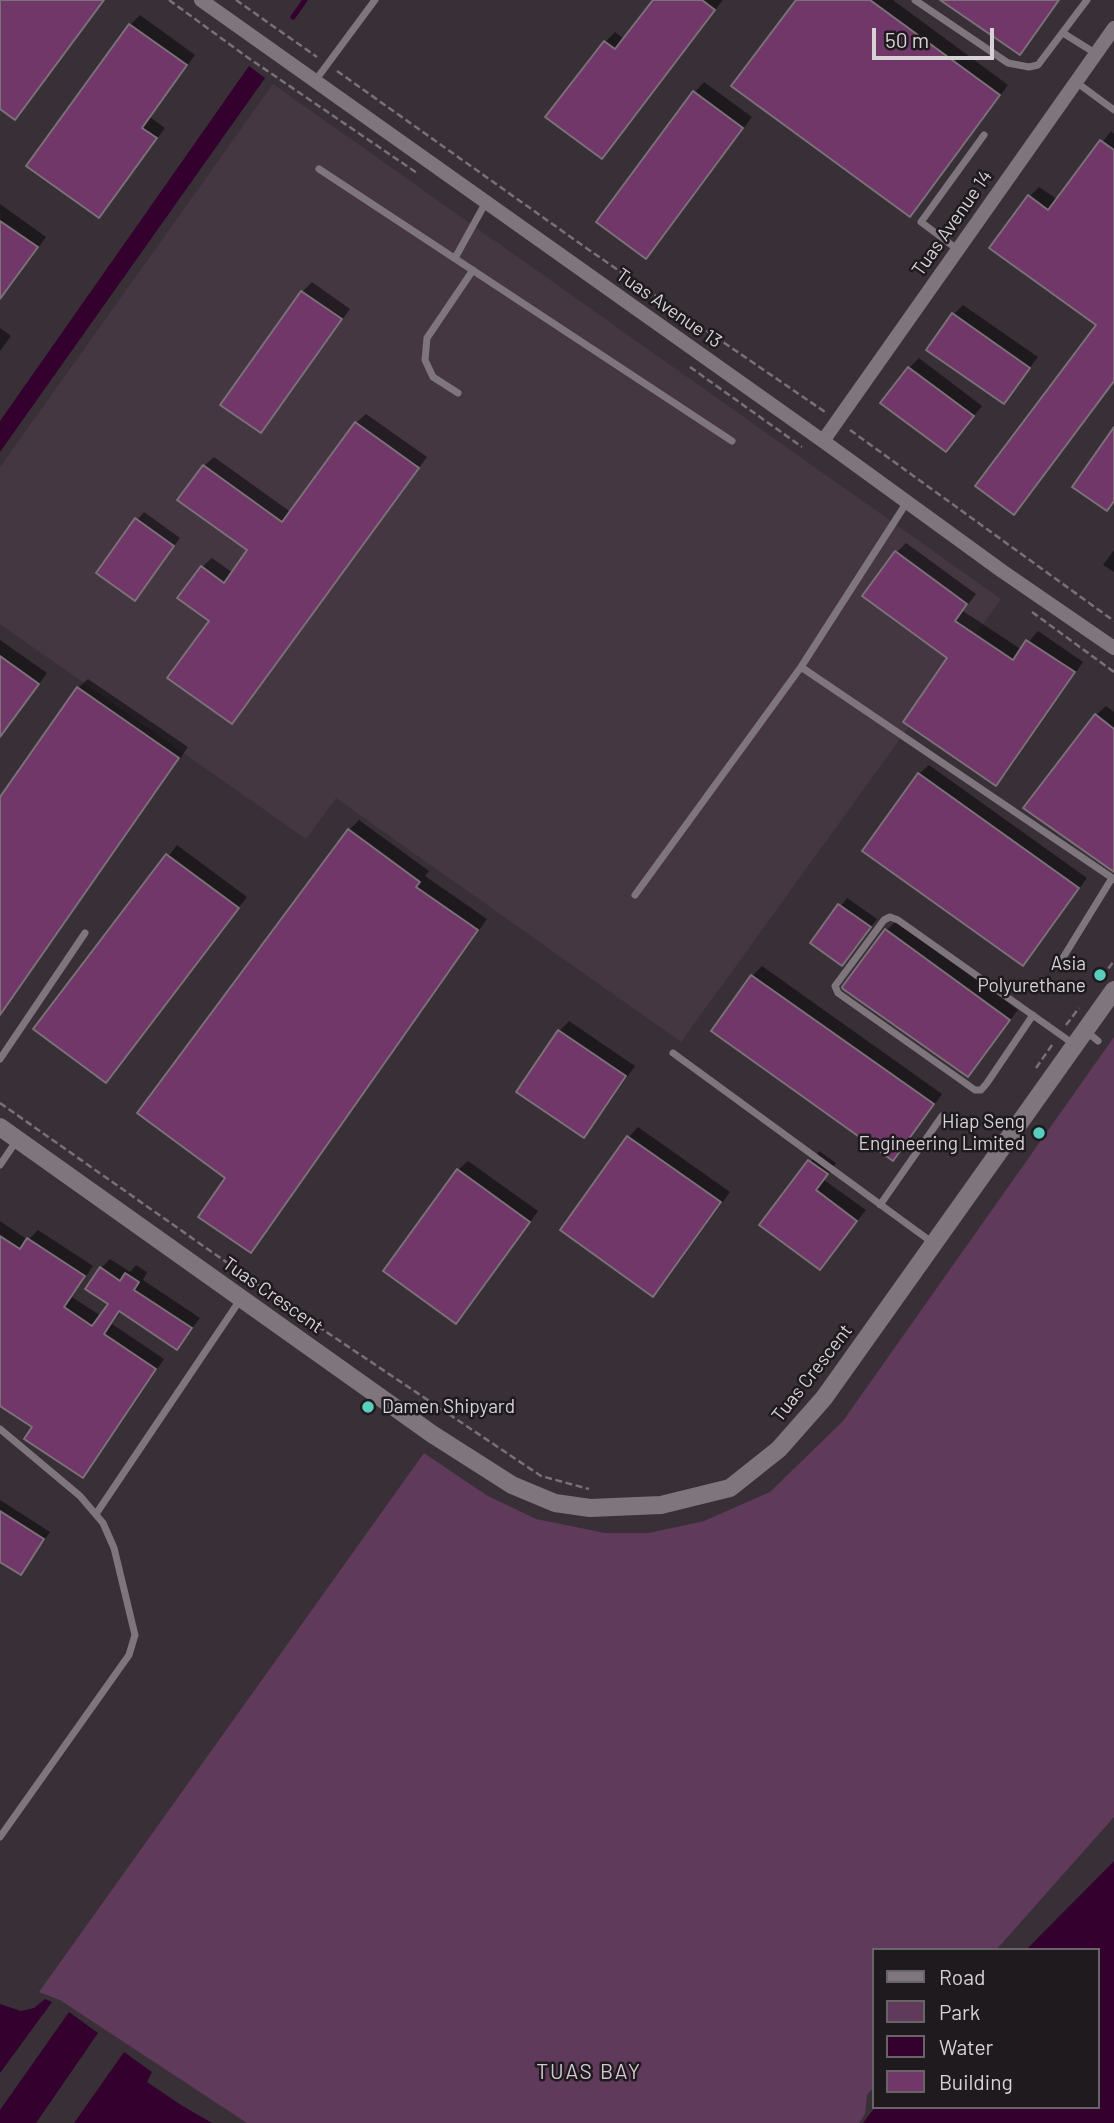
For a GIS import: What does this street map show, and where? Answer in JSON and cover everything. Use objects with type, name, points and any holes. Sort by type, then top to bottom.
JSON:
[{"type":"street","name":"Tuas Avenue 13","points":[[201,0],[1114,648]]},
{"type":"street","name":"Tuas Avenue 14","points":[[823,441],[1114,28]]},
{"type":"street","name":"Tuas Crescent","points":[[0,1127],[432,1434],[512,1485],[555,1503],[590,1508],[661,1505],[730,1488],[779,1449],[824,1398],[934,1243],[1086,1039],[1106,986]]},
{"type":"lane","points":[[315,81],[375,0]]},
{"type":"lane","points":[[915,0],[1008,63],[1019,67],[1038,65],[1087,0]]},
{"type":"lane","points":[[1063,33],[1095,53]]},
{"type":"lane","points":[[1075,81],[1111,108],[1114,95]]},
{"type":"lane","points":[[957,248],[921,222],[984,135]]},
{"type":"lane","points":[[319,169],[732,441]]},
{"type":"lane","points":[[456,258],[486,202]]},
{"type":"lane","points":[[458,393],[433,377],[425,360],[427,338],[473,270]]},
{"type":"lane","points":[[635,895],[801,667],[907,501]]},
{"type":"lane","points":[[801,667],[1113,879],[1062,961]]},
{"type":"lane","points":[[1033,1015],[987,1083],[981,1090],[975,1090],[838,993],[835,985],[884,920],[890,918],[898,920],[1033,1015],[1059,1034],[1086,1039]]},
{"type":"lane","points":[[0,1059],[85,933]]},
{"type":"lane","points":[[673,1053],[934,1243]]},
{"type":"lane","points":[[880,1205],[942,1116]]},
{"type":"lane","points":[[0,1165],[18,1140]]},
{"type":"lane","points":[[96,1514],[242,1298]]},
{"type":"lane","points":[[0,1430],[80,1496],[103,1523],[114,1548],[135,1635],[129,1655],[0,1837]]},
{"type":"path","points":[[169,0],[419,175]]},
{"type":"path","points":[[236,0],[589,250],[837,421],[1114,621]]},
{"type":"path","points":[[1106,986],[1114,961]]},
{"type":"path","points":[[1037,1067],[1083,1003]]},
{"type":"path","points":[[0,1103],[310,1321],[541,1476],[594,1490]]},
{"type":"shaded area","points":[[273,84],[1001,599],[681,1042],[336,798],[306,839],[0,624],[0,467]]},
{"type":"green space","points":[[1114,1037],[1114,1817],[998,1948],[872,1948],[872,2089],[867,2095],[865,2114],[859,2123],[247,2123],[60,2000],[39,1992],[424,1453],[486,1495],[536,1519],[605,1533],[649,1533],[704,1521],[770,1492],[843,1421]]},
{"type":"water","points":[[249,66],[265,78],[0,452],[0,421]]},
{"type":"water","points":[[1114,1861],[1114,2123],[863,2123],[874,2109],[1100,2109],[1100,1948],[1028,1948]]},
{"type":"water","points":[[45,1999],[52,2002],[0,2073],[0,2004],[21,2011],[34,2008]]},
{"type":"water","points":[[69,2012],[98,2033],[36,2123],[0,2123],[0,2110]]},
{"type":"water","points":[[124,2052],[152,2072],[147,2082],[212,2123],[74,2123]]},
{"type":"building","points":[[0,0],[104,0],[15,120],[0,109]]},
{"type":"building","points":[[653,0],[702,0],[715,10],[602,159],[545,117],[604,41],[615,49]]},
{"type":"building","points":[[796,0],[870,0],[1000,95],[910,217],[731,86]]},
{"type":"building","points":[[940,0],[1059,0],[1020,55]]},
{"type":"building","points":[[129,24],[187,65],[142,128],[157,138],[99,218],[26,166]]},
{"type":"building","points":[[693,91],[743,128],[646,259],[596,222]]},
{"type":"building","points":[[1100,140],[1114,150],[1114,381],[1014,515],[975,486],[1096,325],[989,248],[1028,195],[1048,210]]},
{"type":"building","points":[[0,221],[38,247],[0,299]]},
{"type":"building","points":[[301,291],[342,319],[261,433],[220,405]]},
{"type":"building","points":[[952,313],[1030,368],[1004,404],[926,350]]},
{"type":"building","points":[[908,367],[974,416],[946,452],[880,403]]},
{"type":"building","points":[[355,422],[419,468],[232,724],[167,678],[209,621],[177,598],[201,566],[224,583],[247,550],[177,500],[203,465],[282,522]]},
{"type":"building","points":[[1114,427],[1114,501],[1107,511],[1072,487]]},
{"type":"building","points":[[135,518],[174,546],[135,601],[96,573]]},
{"type":"building","points":[[895,551],[967,604],[955,621],[1013,660],[1026,640],[1075,672],[996,786],[903,722],[947,658],[862,596]]},
{"type":"building","points":[[0,656],[39,684],[0,737]]},
{"type":"building","points":[[77,687],[179,758],[0,1015],[0,797]]},
{"type":"building","points":[[1095,714],[1114,729],[1114,872],[1023,808]]},
{"type":"building","points":[[918,773],[1079,888],[1023,966],[862,851]]},
{"type":"building","points":[[348,829],[420,882],[416,887],[478,930],[251,1253],[198,1217],[225,1178],[137,1113]]},
{"type":"building","points":[[166,854],[239,908],[106,1083],[33,1029]]},
{"type":"building","points":[[838,904],[871,927],[842,966],[810,943]]},
{"type":"building","points":[[885,929],[1010,1020],[968,1077],[843,989]]},
{"type":"building","points":[[751,975],[934,1104],[893,1161],[711,1031]]},
{"type":"building","points":[[558,1030],[626,1076],[584,1138],[516,1092]]},
{"type":"building","points":[[627,1136],[721,1202],[653,1297],[560,1230]]},
{"type":"building","points":[[808,1160],[828,1174],[816,1190],[857,1221],[820,1270],[759,1225]]},
{"type":"building","points":[[457,1169],[530,1222],[456,1324],[383,1271]]},
{"type":"building","points":[[0,1236],[20,1249],[27,1238],[85,1276],[64,1307],[92,1326],[108,1304],[85,1289],[100,1267],[120,1281],[125,1273],[139,1282],[134,1290],[192,1328],[177,1350],[119,1311],[104,1334],[156,1369],[83,1478],[24,1439],[32,1427],[0,1406]]},
{"type":"building","points":[[0,1511],[44,1539],[21,1575],[0,1562]]},
{"type":"waterway","points":[[293,17],[305,0]]},
{"type":"place","name":"Asia Polyurethane","points":[[1100,975]]},
{"type":"place","name":"Hiap Seng Engineering Limited","points":[[1039,1133]]},
{"type":"place","name":"Damen Shipyard","points":[[368,1407]]},
{"type":"district","name":"TUAS BAY","points":[[589,2072]]}]
